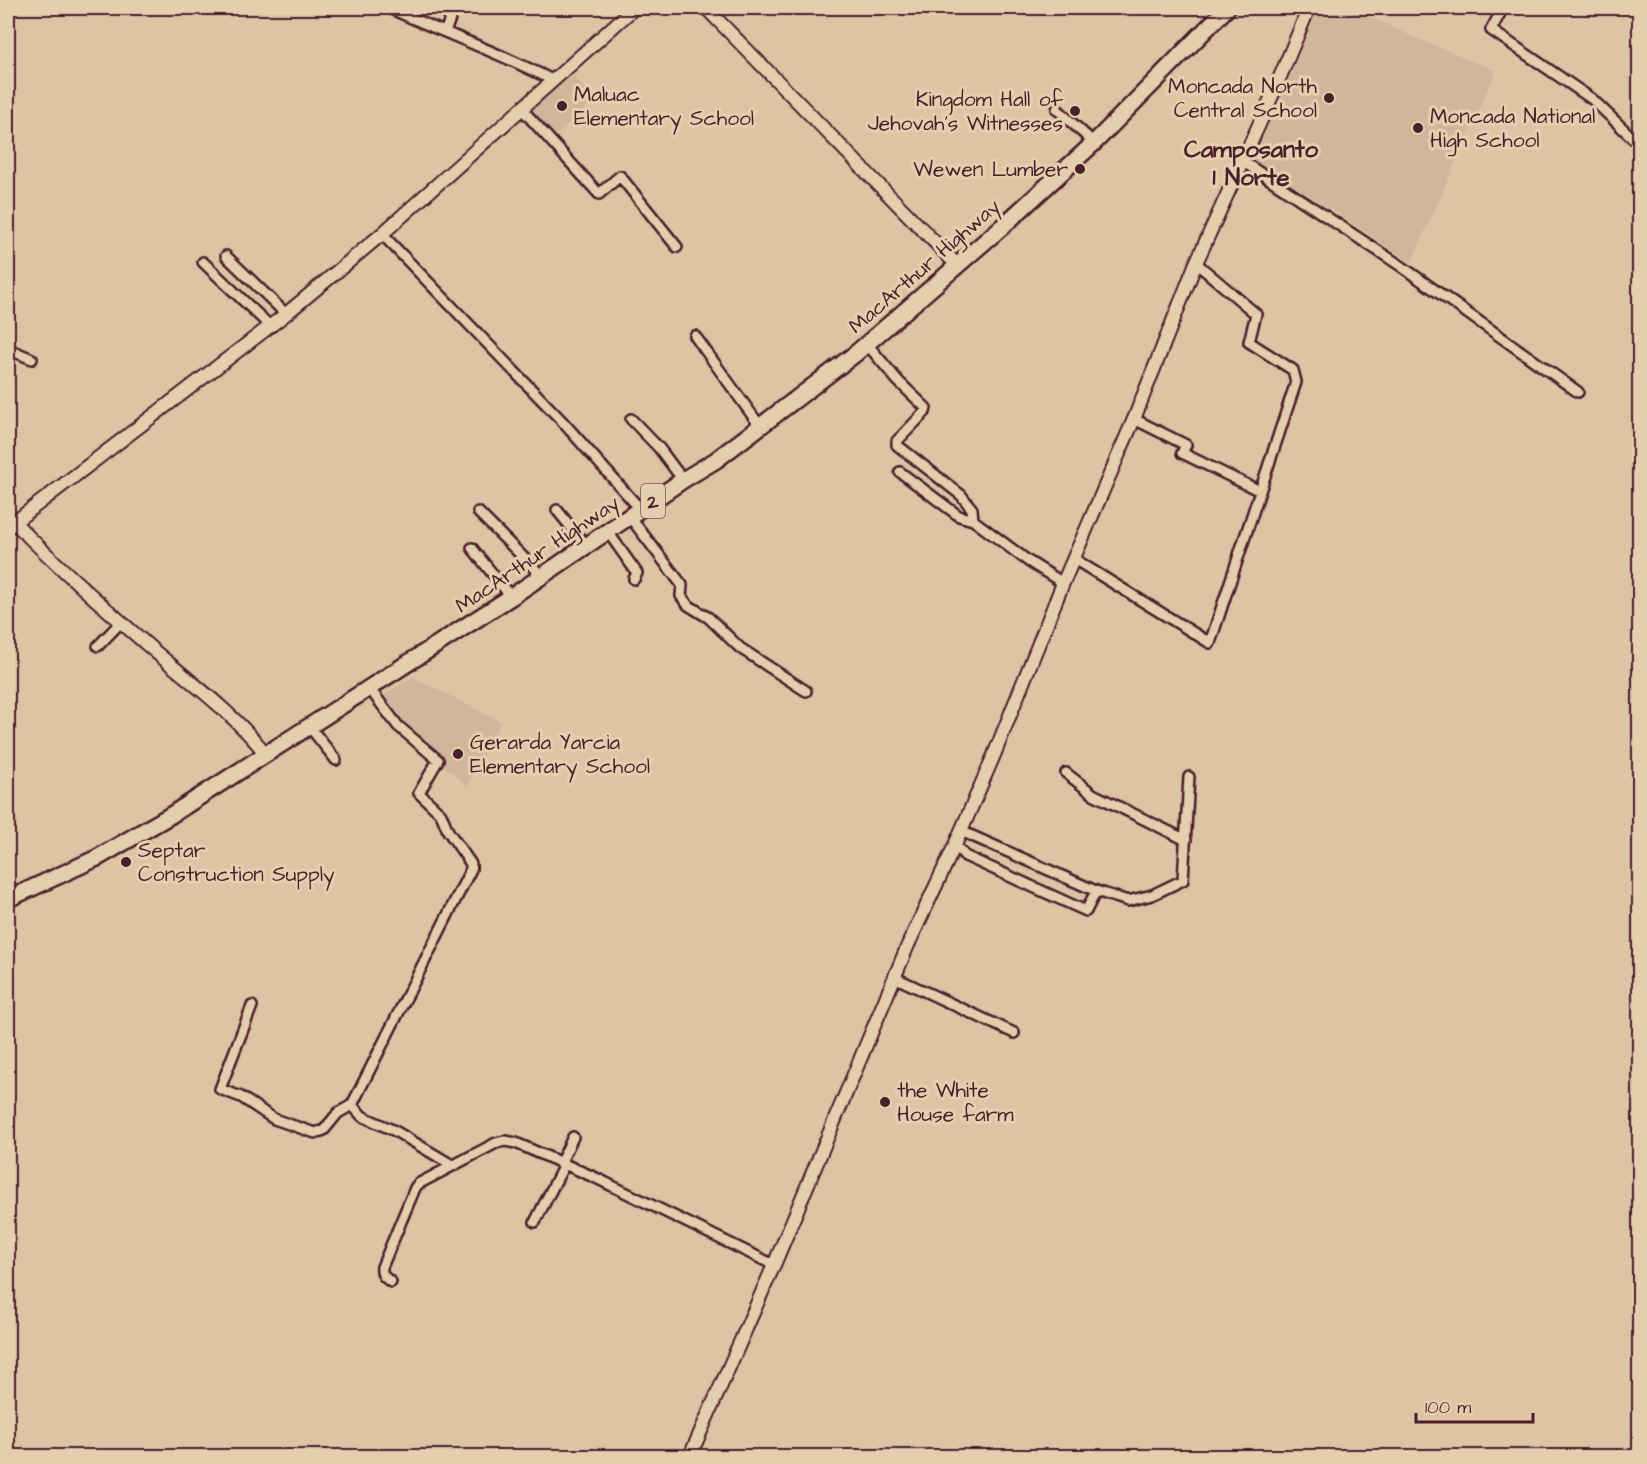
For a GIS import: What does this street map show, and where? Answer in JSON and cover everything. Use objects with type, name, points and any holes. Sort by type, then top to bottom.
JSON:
[{"type":"highway","name":"MacArthur Highway","points":[[8,899],[76,869],[119,846],[512,597],[716,460],[867,344],[1019,212],[1094,143],[1227,8]]},
{"type":"street","points":[[389,8],[505,56],[552,80]]},
{"type":"street","points":[[445,32],[450,19],[449,8]]},
{"type":"street","points":[[266,754],[224,708],[121,622],[11,525],[271,327],[382,234],[634,8]]},
{"type":"street","points":[[706,8],[957,265]]},
{"type":"street","points":[[690,1456],[774,1265],[908,945],[961,831],[1063,583],[1134,419],[1196,263],[1308,8]]},
{"type":"street","points":[[1503,8],[1491,30],[1592,99],[1640,145]]},
{"type":"street","points":[[521,108],[599,194],[620,176],[676,247]]},
{"type":"street","points":[[1057,109],[1094,143]]},
{"type":"street","points":[[1242,161],[1401,266],[1578,392]]},
{"type":"street","points":[[382,234],[562,421],[636,513],[682,585],[681,596],[684,601],[709,618],[740,648],[806,691]]},
{"type":"street","points":[[226,256],[286,314]]},
{"type":"street","points":[[203,262],[271,327]]},
{"type":"street","points":[[1074,559],[1210,643],[1296,382],[1293,370],[1249,342],[1256,314],[1196,263]]},
{"type":"street","points":[[695,336],[760,426]]},
{"type":"street","points":[[867,344],[886,369],[926,408],[897,441],[897,445],[961,495],[972,509],[973,520]]},
{"type":"street","points":[[8,349],[32,359]]},
{"type":"street","points":[[631,419],[659,448],[683,480]]},
{"type":"street","points":[[1134,419],[1186,445],[1182,453],[1260,491]]},
{"type":"street","points":[[900,472],[959,516],[973,520],[1028,561],[1063,583]]},
{"type":"street","points":[[557,510],[586,546]]},
{"type":"street","points":[[478,512],[542,576]]},
{"type":"street","points":[[608,531],[634,568],[636,573],[634,579]]},
{"type":"street","points":[[472,548],[512,597]]},
{"type":"street","points":[[98,646],[121,622]]},
{"type":"street","points":[[252,1006],[220,1089],[241,1097],[274,1119],[315,1133],[324,1130],[339,1113],[352,1105],[471,869],[471,864],[448,831],[441,814],[419,793],[438,760],[398,726],[369,688]]},
{"type":"street","points":[[309,726],[336,760]]},
{"type":"street","points":[[1066,773],[1093,794],[1186,840]]},
{"type":"street","points":[[961,831],[1096,891],[1128,901],[1152,895],[1183,880],[1190,777]]},
{"type":"street","points":[[955,845],[965,856],[1086,911],[1096,891]]},
{"type":"street","points":[[896,978],[1014,1033]]},
{"type":"street","points":[[352,1105],[362,1116],[395,1131],[452,1165]]},
{"type":"street","points":[[535,1222],[573,1137]]},
{"type":"street","points":[[391,1282],[381,1273],[382,1267],[418,1184],[496,1143],[505,1141],[516,1143],[596,1178],[774,1265]]},
{"type":"shaded area","points":[[1319,8],[1350,8],[1496,71],[1411,263],[1328,207],[1252,162]]},
{"type":"shaded area","name":"Maluac Elementary School","points":[[571,74],[595,99],[553,138],[529,113]]},
{"type":"shaded area","name":"Gerarda Yarcia Elementary School","points":[[413,677],[501,722],[466,786],[390,715],[380,698]]},
{"type":"place","name":"Moncada North Central School","points":[[1329,98]]},
{"type":"place","name":"Maluac Elementary School","points":[[562,106]]},
{"type":"place","name":"Kingdom Hall of Jehovah's Witnesses","points":[[1075,111]]},
{"type":"place","name":"Moncada National High School","points":[[1418,128]]},
{"type":"place","name":"Wewen Lumber","points":[[1080,169]]},
{"type":"place","name":"Gerarda Yarcia Elementary School","points":[[458,754]]},
{"type":"place","name":"Septar Construction Supply","points":[[126,862]]},
{"type":"place","name":"the White House farm","points":[[885,1102]]},
{"type":"district","name":"Camposanto 1 Norte","points":[[1251,163]]}]
